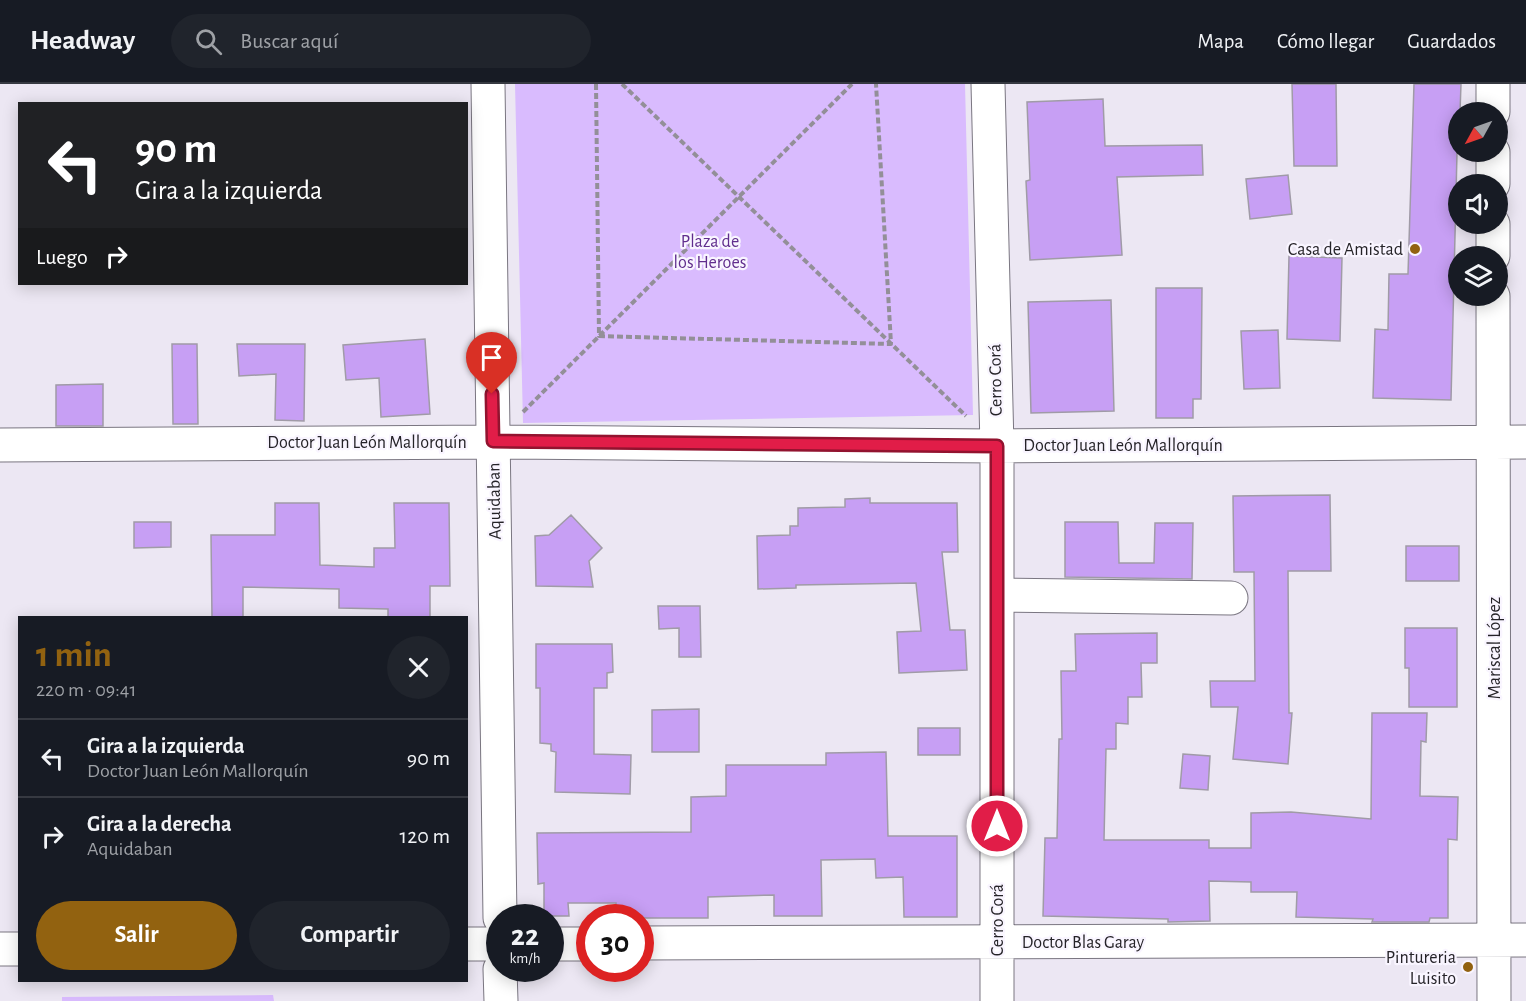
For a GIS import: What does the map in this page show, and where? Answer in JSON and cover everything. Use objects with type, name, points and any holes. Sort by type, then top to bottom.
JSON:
[{"type":"street","name":"Aquidaban","points":[[488,84],[500,904]]},
{"type":"street","name":"Cerro Corá","points":[[988,84],[997,446],[997,1001]]},
{"type":"street","points":[[1493,84],[1493,102]]},
{"type":"street","name":"Mariscal López","points":[[1493,306],[1493,442],[1510,940],[1494,1001]]},
{"type":"street","name":"Doctor Juan León Mallorquín","points":[[0,445],[493,441],[997,446],[1526,442]]},
{"type":"street","points":[[997,595],[1231,598]]},
{"type":"street","name":"Doctor Blas Garay","points":[[654,943],[1510,940]]},
{"type":"street","points":[[468,944],[486,944]]},
{"type":"street","points":[[0,949],[18,949]]},
{"type":"street","points":[[500,982],[501,1001]]},
{"type":"path","points":[[596,84],[599,336]]},
{"type":"path","points":[[622,84],[997,446]]},
{"type":"path","points":[[493,441],[852,84]]},
{"type":"path","points":[[876,84],[891,344]]},
{"type":"path","points":[[599,336],[891,344]]},
{"type":"green space","name":"Plaza de los Heroes","points":[[515,84],[965,84],[973,415],[523,423]]},
{"type":"green space","points":[[273,995],[274,1001],[62,1001],[62,997]]},
{"type":"building","points":[[1292,84],[1336,84],[1337,166],[1294,166]]},
{"type":"building","points":[[1414,84],[1461,84],[1460,102],[1448,102],[1448,162],[1457,162],[1456,174],[1448,174],[1448,234],[1455,234],[1455,246],[1448,246],[1448,306],[1453,306],[1451,400],[1373,398],[1375,329],[1388,330],[1389,274],[1408,274]]},
{"type":"building","points":[[1103,99],[1105,146],[1202,145],[1203,175],[1117,177],[1122,255],[1030,260],[1026,181],[1030,180],[1027,102]]},
{"type":"building","points":[[1288,175],[1292,214],[1250,219],[1246,179]]},
{"type":"building","points":[[1289,256],[1342,258],[1340,341],[1287,339]]},
{"type":"building","points":[[1156,288],[1202,288],[1201,399],[1193,399],[1193,418],[1156,418]]},
{"type":"building","points":[[1111,300],[1114,411],[1031,413],[1028,302]]},
{"type":"building","points":[[1278,330],[1280,388],[1244,389],[1241,331]]},
{"type":"building","points":[[425,339],[430,414],[381,417],[379,378],[346,380],[343,345]]},
{"type":"building","points":[[172,344],[197,344],[198,424],[173,424]]},
{"type":"building","points":[[237,344],[305,344],[304,421],[275,420],[276,374],[239,376]]},
{"type":"building","points":[[103,384],[103,426],[56,426],[56,385]]},
{"type":"building","points":[[1330,495],[1331,571],[1288,571],[1289,713],[1292,713],[1288,764],[1233,759],[1238,707],[1211,707],[1210,681],[1255,681],[1254,572],[1234,572],[1233,496]]},
{"type":"building","points":[[870,498],[870,503],[957,503],[958,552],[942,552],[950,630],[965,630],[967,670],[899,673],[897,632],[921,631],[916,583],[796,585],[796,588],[758,589],[757,536],[790,535],[790,526],[798,526],[798,508],[845,507],[845,499]]},
{"type":"building","points":[[275,503],[319,503],[320,565],[374,567],[374,548],[395,548],[394,503],[449,503],[450,586],[430,586],[430,616],[388,616],[388,609],[339,608],[339,589],[243,587],[243,616],[212,616],[211,535],[275,535]]},
{"type":"building","points":[[571,515],[602,548],[589,561],[593,587],[536,586],[535,536],[549,535]]},
{"type":"building","points":[[134,522],[171,522],[171,547],[134,548]]},
{"type":"building","points":[[1065,522],[1118,522],[1119,563],[1154,563],[1155,523],[1193,523],[1192,579],[1065,577]]},
{"type":"building","points":[[1406,546],[1459,546],[1459,581],[1406,581]]},
{"type":"building","points":[[658,606],[700,606],[701,657],[679,657],[679,628],[659,629]]},
{"type":"building","points":[[1405,628],[1457,628],[1457,707],[1409,707],[1409,668],[1405,668]]},
{"type":"building","points":[[1157,633],[1157,663],[1141,663],[1142,697],[1128,697],[1128,724],[1116,723],[1116,749],[1106,749],[1104,840],[1209,840],[1209,848],[1251,848],[1251,813],[1291,812],[1371,819],[1372,713],[1427,713],[1426,742],[1421,741],[1420,796],[1458,797],[1457,840],[1448,839],[1448,918],[1430,918],[1429,922],[1372,922],[1373,919],[1296,917],[1297,892],[1251,892],[1251,882],[1209,881],[1210,921],[1168,922],[1168,919],[1043,916],[1045,838],[1057,838],[1059,739],[1062,739],[1061,671],[1076,671],[1075,634]]},
{"type":"building","points":[[536,644],[612,644],[613,672],[607,673],[607,688],[594,688],[594,754],[631,755],[630,794],[555,792],[556,752],[551,751],[551,744],[540,743],[540,688],[536,688]]},
{"type":"building","points":[[699,709],[699,752],[652,752],[652,710]]},
{"type":"building","points":[[918,728],[960,728],[960,755],[918,755]]},
{"type":"building","points":[[886,752],[888,836],[957,836],[957,917],[904,917],[903,877],[876,878],[875,859],[821,860],[822,916],[774,916],[774,895],[708,897],[708,918],[654,918],[654,904],[616,903],[568,903],[569,916],[564,916],[564,904],[544,904],[544,883],[538,884],[537,833],[691,832],[691,797],[726,796],[726,765],[826,765],[826,753]]},
{"type":"building","points":[[1183,754],[1210,756],[1208,790],[1180,788]]},
{"type":"place","name":"Casa de Amistad","points":[[1415,249]]},
{"type":"place","name":"Pintureria Luisito","points":[[1468,967]]},
{"type":"route","points":[[492,394],[493,441],[997,446],[997,826]]}]
